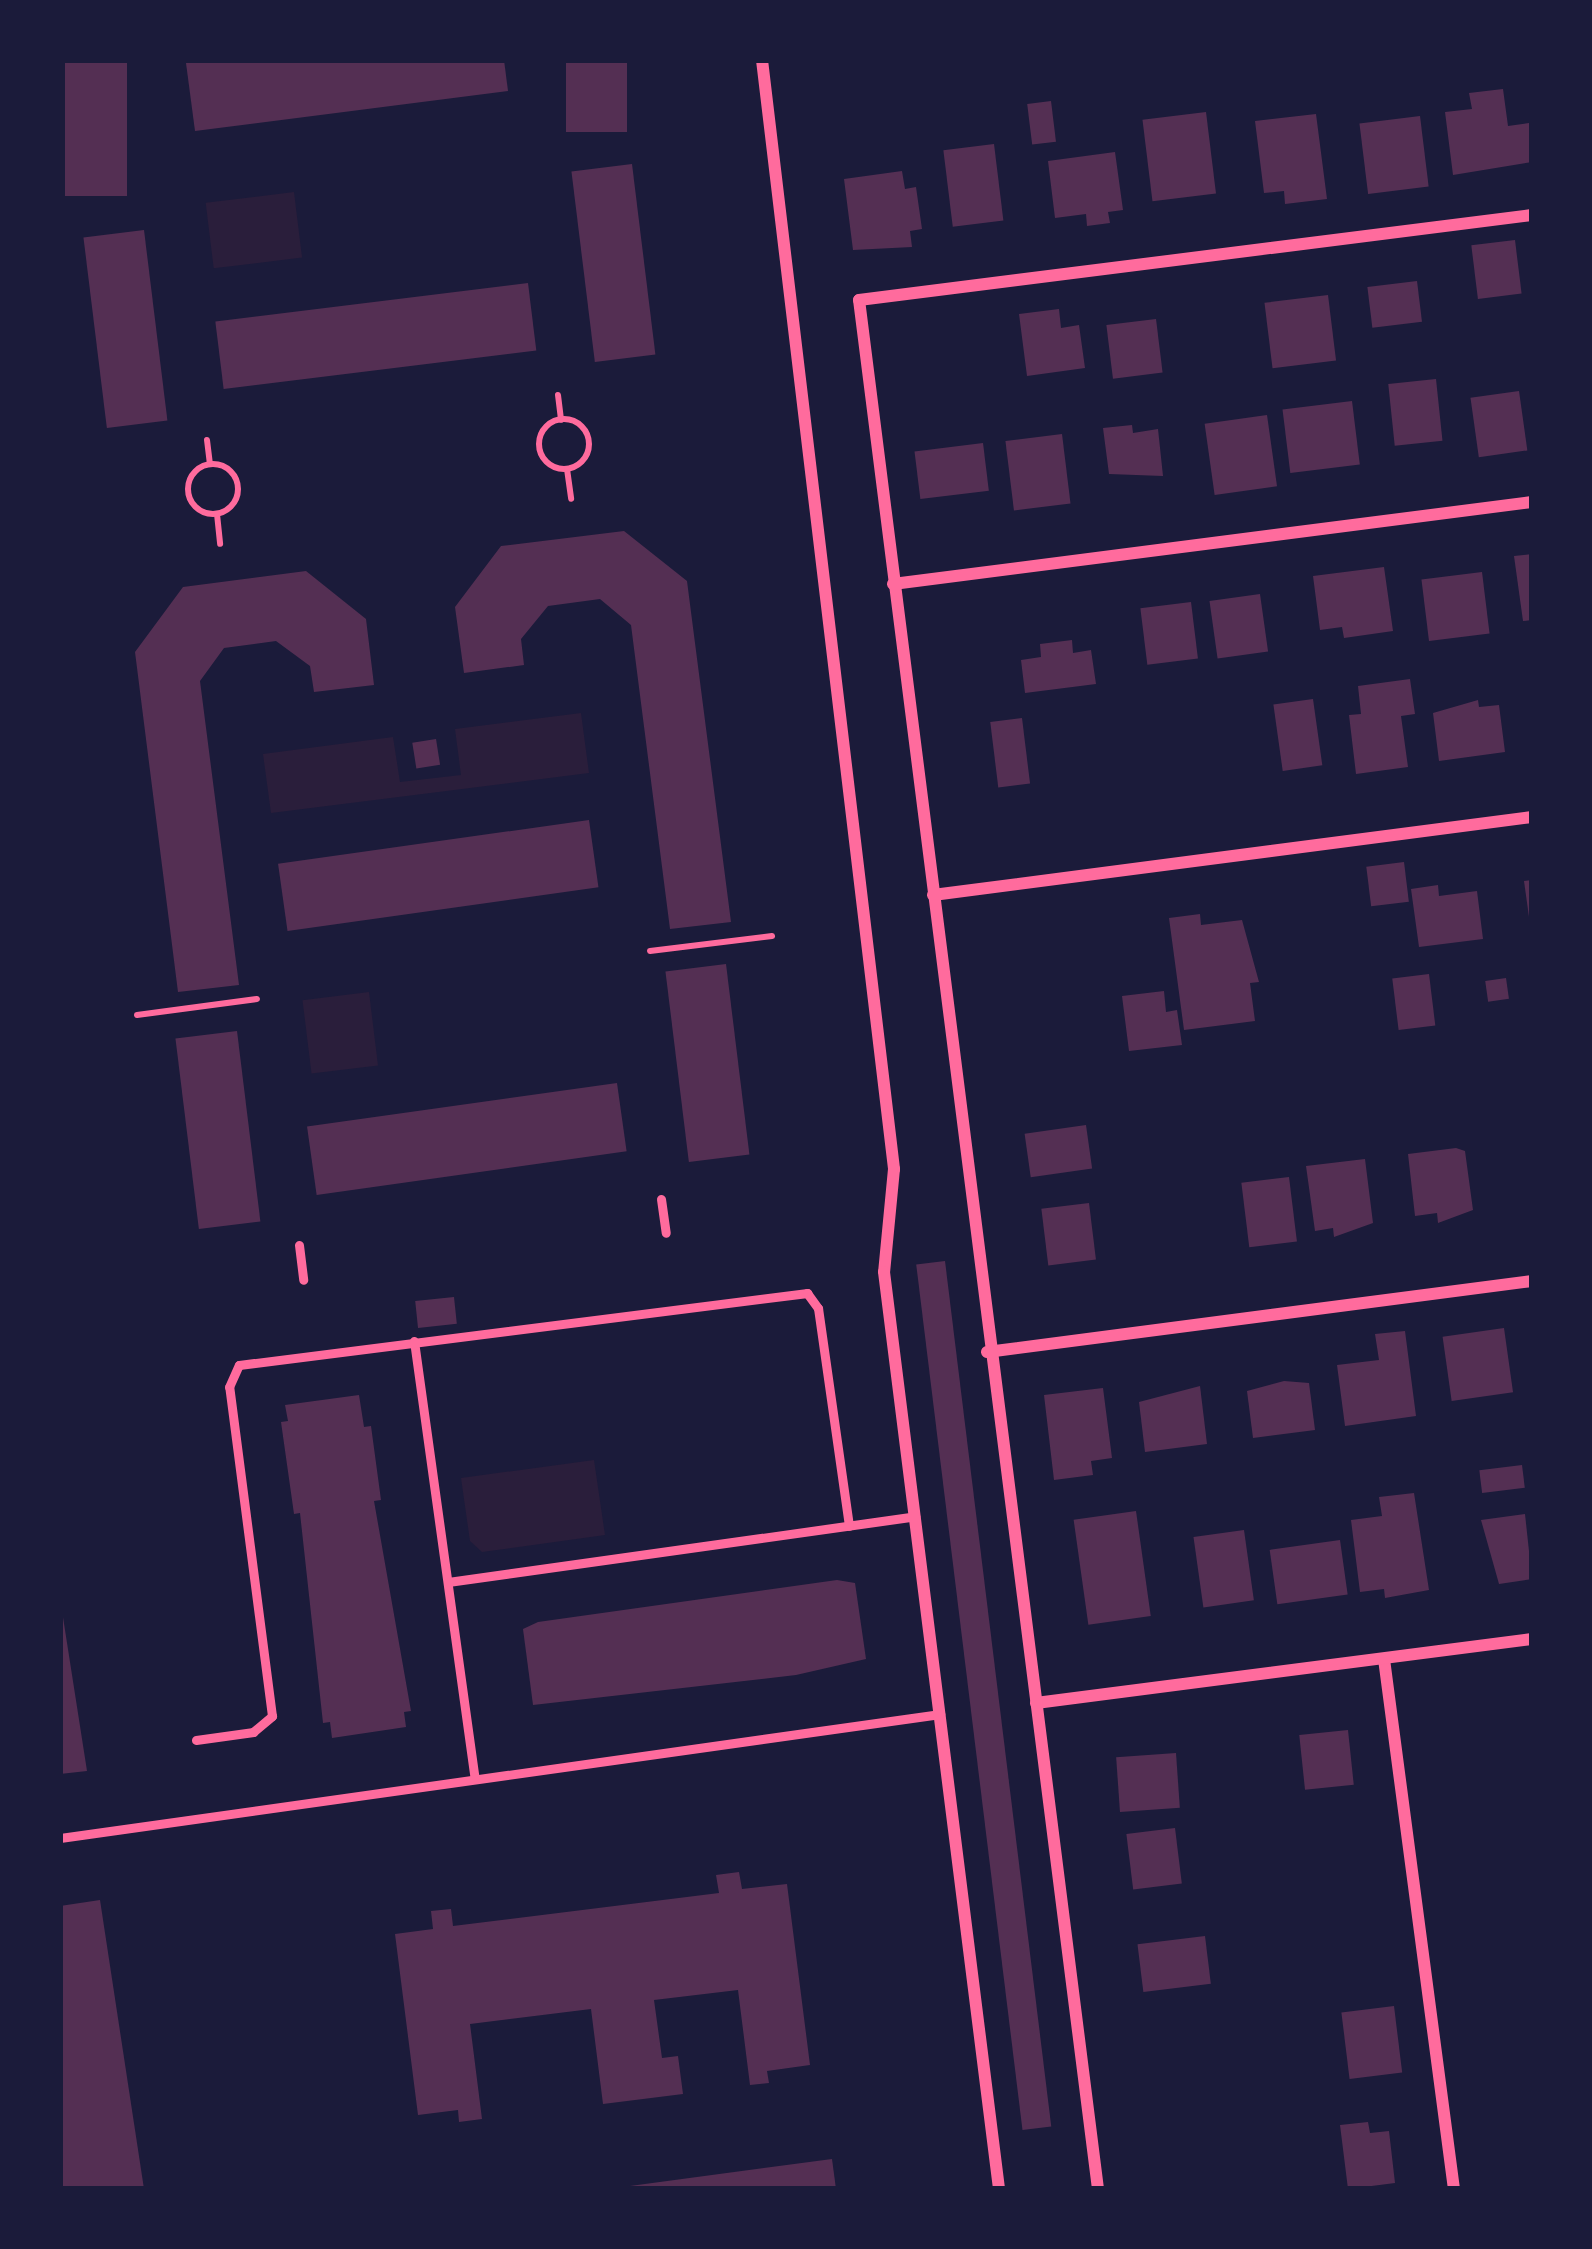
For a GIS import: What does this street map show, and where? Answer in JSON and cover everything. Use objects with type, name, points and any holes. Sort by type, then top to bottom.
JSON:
[{"type":"street","points":[[762,60],[894,1169],[884,1272],[999,2189]]},
{"type":"street","points":[[1098,2189],[987,1352],[860,300],[1532,215]]},
{"type":"street","points":[[893,584],[1532,502]]},
{"type":"street","points":[[933,895],[1532,817]]},
{"type":"street","points":[[987,1352],[1532,1281]]},
{"type":"street","points":[[1036,1703],[1532,1639]]},
{"type":"street","points":[[1384,1659],[1454,2189]]},
{"type":"lane","points":[[661,1199],[666,1233]]},
{"type":"lane","points":[[299,1245],[304,1280]]},
{"type":"lane","points":[[196,1740],[253,1732],[272,1716],[230,1375],[250,1362],[808,1293],[818,1309],[848,1526]]},
{"type":"lane","points":[[414,1341],[475,1779]]},
{"type":"lane","points":[[448,1582],[915,1516]]},
{"type":"lane","points":[[60,1838],[940,1714]]},
{"type":"path","points":[[558,395],[561,420]]},
{"type":"path","points":[[561,420],[539,442],[547,462],[568,470]]},
{"type":"path","points":[[561,420],[588,436],[586,457],[568,470]]},
{"type":"path","points":[[207,440],[210,463]]},
{"type":"path","points":[[210,463],[191,475],[189,497],[217,514]]},
{"type":"path","points":[[210,463],[238,479],[235,502],[217,514]]},
{"type":"path","points":[[568,470],[571,499]]},
{"type":"path","points":[[217,514],[220,544]]},
{"type":"path","points":[[650,952],[772,936]]},
{"type":"path","points":[[137,1015],[256,1000]]},
{"type":"shaded area","points":[[294,192],[302,258],[214,268],[206,203]]},
{"type":"shaded area","points":[[581,713],[589,773],[271,813],[263,754],[393,737],[400,782],[461,775],[455,729]]},
{"type":"shaded area","points":[[369,992],[378,1065],[312,1074],[302,1000]]},
{"type":"shaded area","points":[[594,1460],[605,1535],[482,1552],[470,1541],[461,1478]]},
{"type":"building","points":[[65,60],[127,60],[127,196],[65,196]]},
{"type":"building","points":[[504,60],[508,91],[195,131],[186,63]]},
{"type":"building","points":[[566,60],[627,60],[627,132],[566,132]]},
{"type":"building","points":[[1503,89],[1508,126],[1529,123],[1532,162],[1453,175],[1445,112],[1472,109],[1469,93]]},
{"type":"building","points":[[1051,101],[1056,142],[1032,145],[1027,104]]},
{"type":"building","points":[[1206,112],[1216,193],[1152,201],[1142,120]]},
{"type":"building","points":[[1316,114],[1327,199],[1285,204],[1284,191],[1264,193],[1255,121]]},
{"type":"building","points":[[1420,116],[1429,186],[1368,194],[1359,123]]},
{"type":"building","points":[[994,144],[1003,220],[953,227],[943,150]]},
{"type":"building","points":[[1115,152],[1123,210],[1108,212],[1110,223],[1087,226],[1086,214],[1055,218],[1048,161]]},
{"type":"building","points":[[632,164],[655,355],[595,362],[571,171]]},
{"type":"building","points":[[902,171],[905,189],[916,187],[922,229],[910,231],[912,247],[853,250],[844,179]]},
{"type":"building","points":[[144,230],[167,421],[107,428],[83,237]]},
{"type":"building","points":[[1515,240],[1522,294],[1478,299],[1471,245]]},
{"type":"building","points":[[1417,281],[1422,322],[1372,328],[1367,287]]},
{"type":"building","points":[[528,283],[536,350],[224,389],[215,321]]},
{"type":"building","points":[[1328,295],[1336,361],[1273,368],[1264,303]]},
{"type":"building","points":[[1059,309],[1061,328],[1079,325],[1085,368],[1027,376],[1019,314]]},
{"type":"building","points":[[1156,319],[1163,373],[1113,379],[1106,325]]},
{"type":"building","points":[[1436,379],[1442,441],[1395,446],[1388,384]]},
{"type":"building","points":[[1519,391],[1527,450],[1479,457],[1470,398]]},
{"type":"building","points":[[1352,401],[1360,465],[1290,473],[1283,410]]},
{"type":"building","points":[[1267,415],[1277,486],[1215,495],[1205,424]]},
{"type":"building","points":[[1132,425],[1133,433],[1158,429],[1163,476],[1109,474],[1103,428]]},
{"type":"building","points":[[1062,434],[1071,503],[1014,510],[1005,441]]},
{"type":"building","points":[[983,443],[989,491],[920,499],[915,451]]},
{"type":"building","points":[[624,531],[687,581],[731,922],[670,929],[631,625],[600,599],[548,606],[521,639],[524,665],[464,673],[455,607],[501,546]]},
{"type":"building","points":[[1532,554],[1532,620],[1523,621],[1514,556]]},
{"type":"building","points":[[1384,567],[1393,631],[1344,638],[1342,627],[1320,630],[1313,576]]},
{"type":"building","points":[[306,571],[366,619],[374,685],[314,692],[310,666],[276,641],[224,648],[200,681],[239,985],[178,992],[135,652],[183,587]]},
{"type":"building","points":[[1482,572],[1490,634],[1429,641],[1421,579]]},
{"type":"building","points":[[1260,594],[1268,651],[1218,659],[1209,601]]},
{"type":"building","points":[[1191,602],[1198,659],[1147,665],[1140,608]]},
{"type":"building","points":[[1072,640],[1073,653],[1091,650],[1096,684],[1025,693],[1021,660],[1041,657],[1040,644]]},
{"type":"building","points":[[1410,679],[1415,714],[1401,716],[1408,767],[1356,774],[1349,715],[1361,714],[1358,686]]},
{"type":"building","points":[[1313,699],[1322,765],[1283,771],[1273,705]]},
{"type":"building","points":[[1478,700],[1479,707],[1499,705],[1505,752],[1439,761],[1433,713]]},
{"type":"building","points":[[1022,718],[1030,784],[998,787],[990,722]]},
{"type":"building","points":[[436,739],[440,765],[416,768],[412,743]]},
{"type":"building","points":[[589,820],[598,887],[288,931],[278,864]]},
{"type":"building","points":[[1404,862],[1409,902],[1371,906],[1366,867]]},
{"type":"building","points":[[1532,880],[1532,917],[1529,917],[1524,881]]},
{"type":"building","points":[[1438,885],[1439,896],[1477,891],[1483,939],[1419,947],[1411,889]]},
{"type":"building","points":[[1200,914],[1201,925],[1242,920],[1259,982],[1250,983],[1255,1021],[1184,1030],[1169,918]]},
{"type":"building","points":[[726,964],[749,1155],[689,1162],[665,971]]},
{"type":"building","points":[[1429,974],[1435,1026],[1399,1030],[1392,979]]},
{"type":"building","points":[[1506,978],[1509,999],[1488,1002],[1485,981]]},
{"type":"building","points":[[1164,991],[1166,1012],[1177,1010],[1182,1045],[1129,1051],[1122,996]]},
{"type":"building","points":[[237,1031],[260,1222],[199,1229],[175,1039]]},
{"type":"building","points":[[617,1083],[627,1151],[317,1195],[307,1127]]},
{"type":"building","points":[[1086,1125],[1092,1169],[1031,1177],[1025,1134]]},
{"type":"building","points":[[1465,1151],[1473,1210],[1438,1223],[1437,1213],[1415,1216],[1408,1154]]},
{"type":"building","points":[[1365,1159],[1373,1223],[1334,1237],[1333,1228],[1315,1231],[1306,1166]]},
{"type":"building","points":[[1289,1177],[1297,1242],[1249,1247],[1241,1183]]},
{"type":"building","points":[[1089,1203],[1096,1260],[1048,1265],[1041,1209]]},
{"type":"building","points":[[945,1261],[1051,2127],[1022,2130],[916,1265]]},
{"type":"building","points":[[454,1297],[457,1324],[418,1328],[415,1301]]},
{"type":"building","points":[[1504,1328],[1513,1392],[1452,1401],[1443,1337]]},
{"type":"building","points":[[1405,1331],[1416,1416],[1345,1426],[1337,1365],[1379,1360],[1375,1334]]},
{"type":"building","points":[[1284,1381],[1309,1383],[1315,1430],[1253,1438],[1247,1391]]},
{"type":"building","points":[[1200,1386],[1207,1444],[1145,1452],[1139,1402]]},
{"type":"building","points":[[1103,1388],[1112,1458],[1091,1461],[1093,1475],[1054,1480],[1044,1395]]},
{"type":"building","points":[[359,1395],[364,1427],[371,1426],[381,1500],[374,1501],[411,1711],[404,1712],[406,1727],[332,1738],[330,1722],[323,1723],[300,1513],[294,1514],[281,1422],[288,1421],[285,1405]]},
{"type":"building","points":[[1522,1465],[1525,1488],[1482,1493],[1479,1470]]},
{"type":"building","points":[[1414,1493],[1429,1590],[1385,1598],[1384,1589],[1360,1592],[1351,1520],[1382,1516],[1379,1497]]},
{"type":"building","points":[[1136,1511],[1151,1616],[1088,1625],[1074,1520]]},
{"type":"building","points":[[1525,1514],[1532,1579],[1499,1584],[1481,1520]]},
{"type":"building","points":[[1244,1530],[1254,1600],[1203,1607],[1193,1537]]},
{"type":"building","points":[[1340,1540],[1348,1594],[1277,1604],[1270,1550]]},
{"type":"building","points":[[837,1580],[855,1583],[866,1659],[796,1675],[533,1705],[523,1629],[538,1622]]},
{"type":"building","points":[[60,1598],[87,1771],[60,1774]]},
{"type":"building","points":[[1348,1730],[1354,1785],[1305,1790],[1299,1735]]},
{"type":"building","points":[[1176,1753],[1180,1808],[1120,1812],[1116,1757]]},
{"type":"building","points":[[1175,1828],[1182,1884],[1133,1890],[1126,1834]]},
{"type":"building","points":[[739,1872],[742,1889],[787,1884],[810,2065],[767,2071],[769,2083],[750,2085],[738,1990],[654,2000],[662,2058],[678,2056],[683,2094],[603,2104],[591,2009],[470,2024],[482,2119],[459,2122],[458,2110],[418,2115],[395,1934],[433,1929],[431,1911],[451,1909],[453,1926],[719,1893],[716,1875]]},
{"type":"building","points":[[100,1900],[144,2189],[62,2189],[60,1906]]},
{"type":"building","points":[[1205,1936],[1211,1984],[1143,1992],[1138,1944]]},
{"type":"building","points":[[1394,2006],[1402,2073],[1350,2079],[1341,2012]]},
{"type":"building","points":[[1368,2122],[1370,2133],[1389,2131],[1395,2183],[1348,2189],[1340,2125]]},
{"type":"building","points":[[832,2159],[836,2189],[630,2189],[630,2186]]}]
